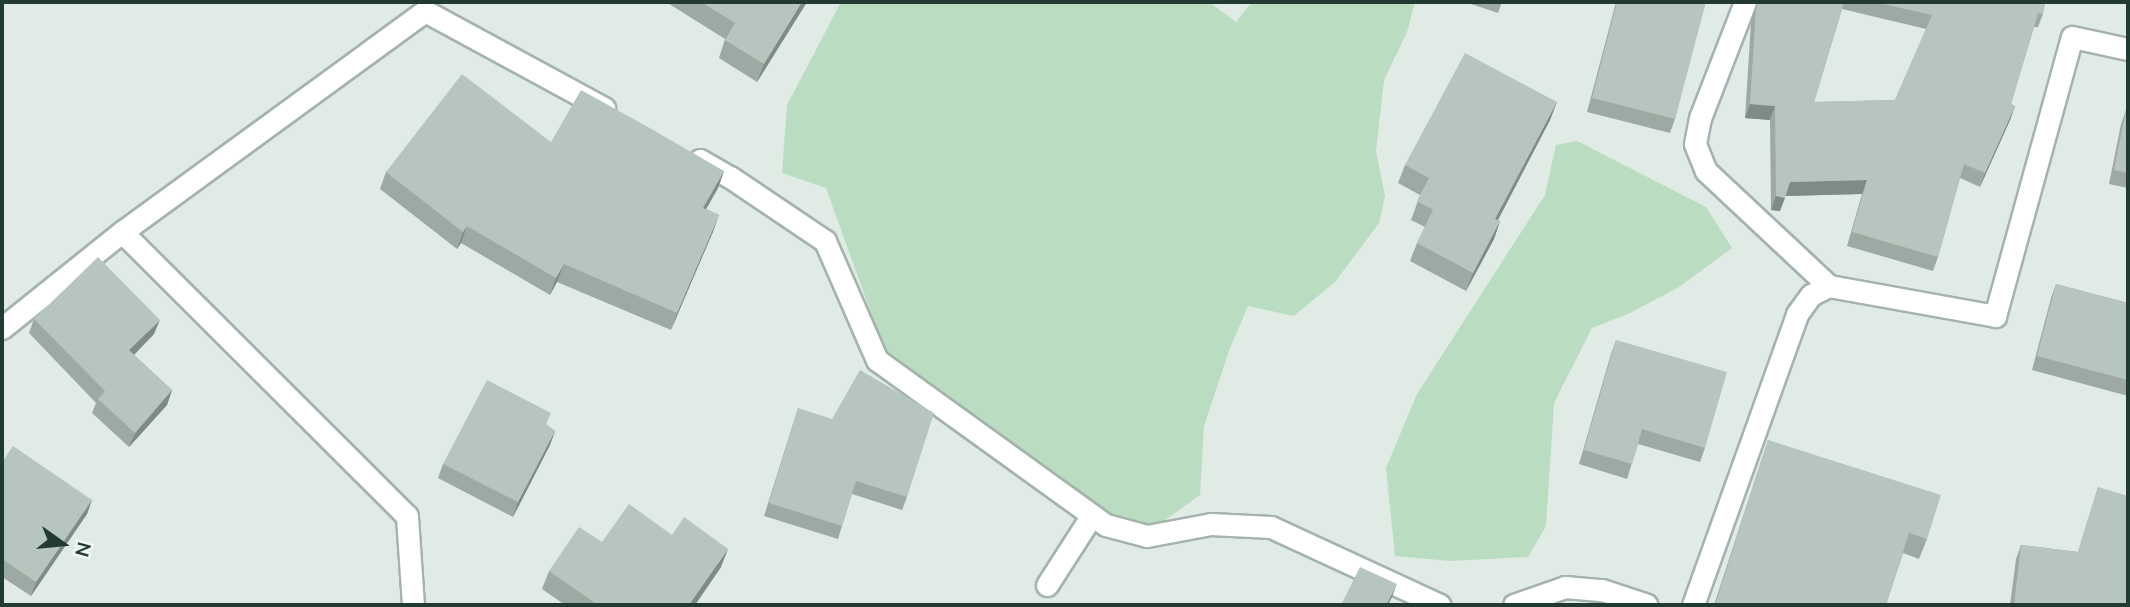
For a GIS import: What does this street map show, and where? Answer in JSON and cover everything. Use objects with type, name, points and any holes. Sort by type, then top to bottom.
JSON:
[{"type":"street","points":[[1745,2],[1700,118],[1695,144],[1706,171],[1829,286],[1995,316],[2072,37],[2128,49]]},
{"type":"street","points":[[2,328],[122,232],[425,5],[619,117]]},
{"type":"street","points":[[686,153],[730,177],[825,241],[877,360],[1106,525],[1147,536],[1211,524],[1271,527],[1440,605]]},
{"type":"street","points":[[122,232],[407,516],[413,605]]},
{"type":"street","points":[[1693,605],[1797,314],[1811,295],[1829,286]]},
{"type":"street","points":[[1047,585],[1092,515]]},
{"type":"street","points":[[1514,605],[1565,587],[1602,590],[1647,605]]},
{"type":"green space","points":[[841,2],[1209,2],[1236,22],[1252,2],[1415,2],[1407,32],[1384,80],[1376,151],[1385,196],[1379,223],[1335,282],[1294,316],[1248,306],[1229,351],[1204,426],[1200,495],[1150,531],[1095,526],[870,369],[870,310],[826,188],[782,173],[787,105]]},
{"type":"green space","points":[[1577,141],[1706,207],[1732,248],[1679,287],[1628,314],[1592,328],[1554,403],[1546,526],[1528,557],[1450,561],[1395,556],[1386,468],[1417,394],[1545,195],[1556,145]]},
{"type":"building","points":[[701,2],[802,2],[764,64],[725,40],[735,23]]},
{"type":"building","points":[[1617,2],[1706,2],[1675,119],[1592,98]]},
{"type":"building","points":[[1758,2],[1844,2],[1814,102],[1895,100],[1932,15],[1874,2],[2045,2],[2043,14],[2038,13],[2011,104],[2015,106],[1985,173],[1964,164],[1938,257],[1852,232],[1867,180],[1790,182],[1785,198],[1776,196],[1775,106],[1750,104]]},
{"type":"building","points":[[1465,53],[1557,102],[1495,219],[1500,221],[1473,273],[1417,243],[1433,210],[1417,201],[1429,178],[1405,165]]},
{"type":"building","points":[[462,74],[551,142],[581,90],[724,171],[703,208],[719,215],[677,313],[564,264],[556,278],[467,226],[463,232],[386,172]]},
{"type":"building","points":[[2128,110],[2128,173],[2114,170]]},
{"type":"building","points":[[98,257],[160,320],[129,350],[172,390],[135,433],[98,399],[105,391],[34,319]]},
{"type":"building","points":[[2056,284],[2128,303],[2128,380],[2037,356]]},
{"type":"building","points":[[1616,340],[1727,372],[1705,448],[1642,429],[1632,464],[1584,450]]},
{"type":"building","points":[[860,370],[934,413],[907,497],[856,481],[842,526],[769,503],[798,408],[832,419]]},
{"type":"building","points":[[487,380],[551,413],[546,424],[555,431],[518,502],[443,464]]},
{"type":"building","points":[[1768,440],[1941,495],[1927,539],[1909,533],[1886,605],[1715,605]]},
{"type":"building","points":[[13,446],[92,500],[36,582],[2,559],[2,462]]},
{"type":"building","points":[[2098,487],[2128,496],[2128,605],[2014,605],[2021,545],[2078,552]]},
{"type":"building","points":[[629,504],[672,535],[684,517],[728,549],[689,605],[598,605],[549,571],[579,527],[602,542]]},
{"type":"building","points":[[1360,567],[1397,584],[1386,605],[1341,605]]}]
